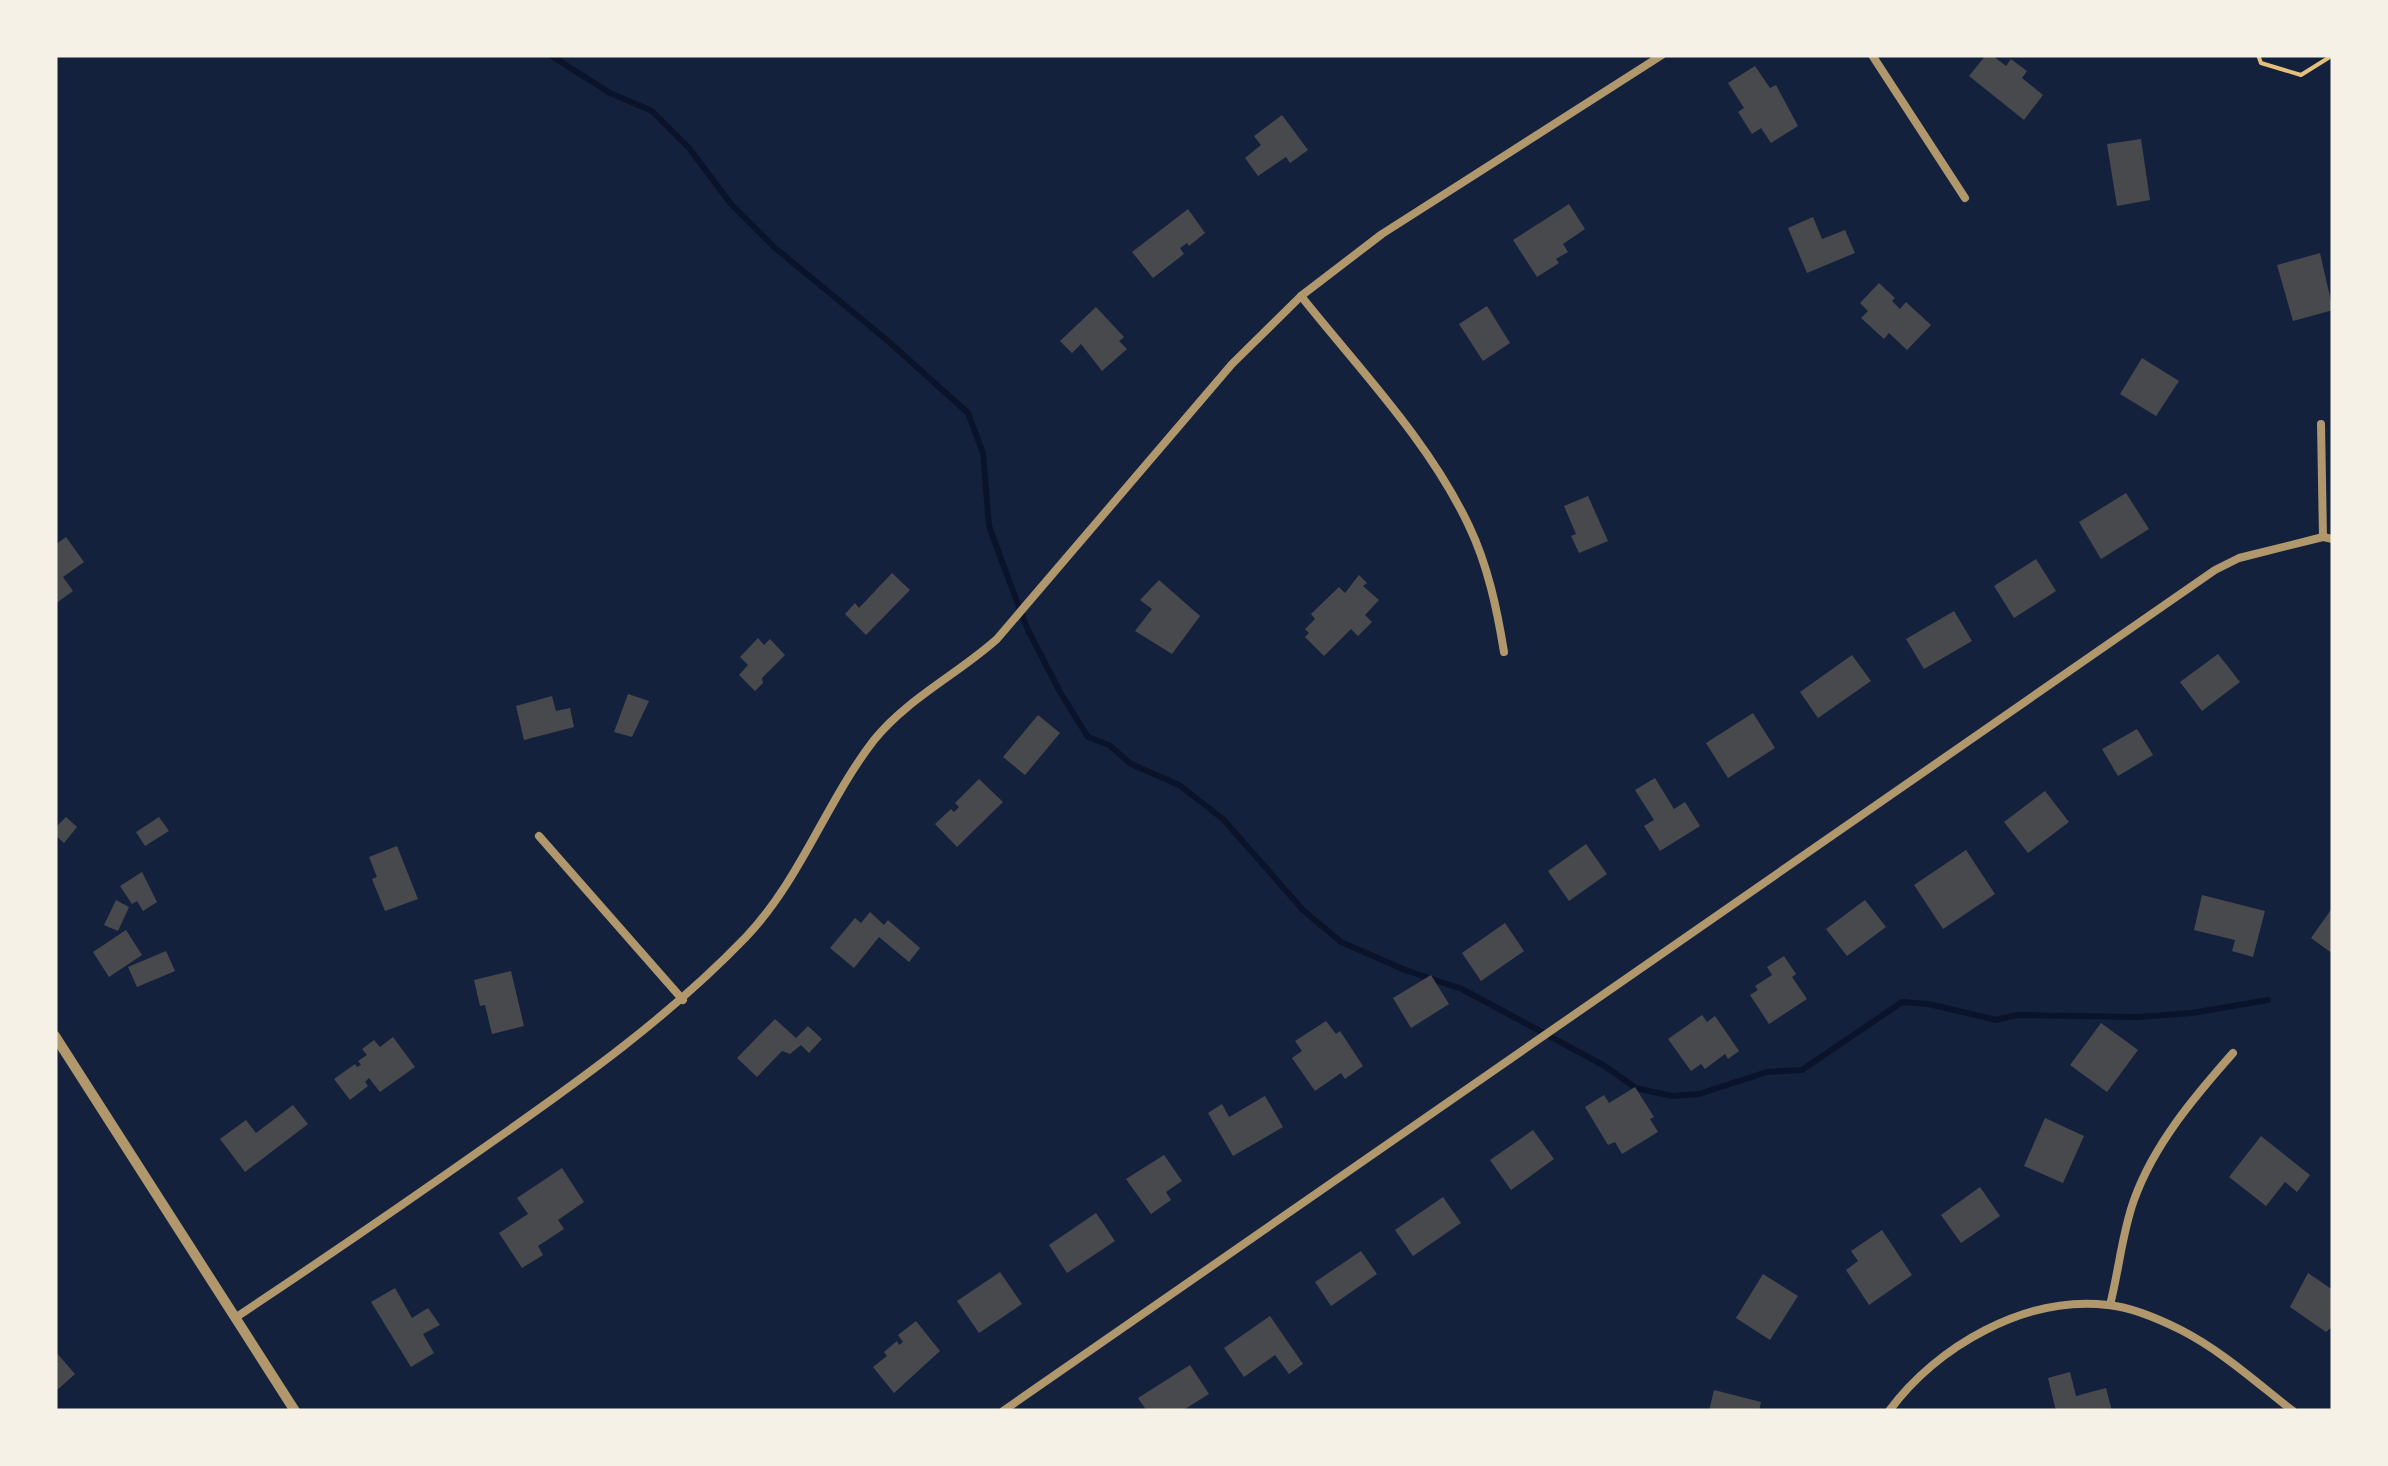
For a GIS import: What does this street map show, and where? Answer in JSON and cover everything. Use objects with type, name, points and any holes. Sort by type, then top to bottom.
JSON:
[{"type":"street","points":[[235,1318],[604,1063],[683,1000],[780,896],[845,781],[877,736],[907,708],[998,639],[1232,364],[1301,296],[1382,234],[1662,55]]},
{"type":"street","points":[[1872,55],[1964,198]]},
{"type":"street","points":[[1301,296],[1419,443],[1451,490],[1486,569],[1504,652]]},
{"type":"street","points":[[1003,1411],[2216,570],[2240,558],[2328,538],[2322,424]]},
{"type":"street","points":[[539,836],[683,1000]]},
{"type":"street","points":[[55,1036],[295,1411]]},
{"type":"street","points":[[2110,1305],[2141,1184],[2195,1095],[2233,1053]]},
{"type":"street","points":[[1889,1411],[1935,1363],[1990,1328],[2036,1311],[2110,1305],[2180,1330],[2220,1354],[2293,1411]]},
{"type":"path","points":[[2258,55],[2261,63],[2300,75],[2333,55]]},
{"type":"building","points":[[1986,55],[2006,66],[2011,59],[2027,71],[2022,78],[2043,95],[2024,120],[1969,76]]},
{"type":"building","points":[[1755,66],[1770,88],[1776,85],[1798,126],[1771,143],[1761,128],[1752,134],[1738,112],[1744,108],[1728,83]]},
{"type":"building","points":[[1282,115],[1308,150],[1290,163],[1286,157],[1258,176],[1245,158],[1261,145],[1254,136]]},
{"type":"building","points":[[2141,139],[2150,200],[2117,206],[2107,144]]},
{"type":"building","points":[[1569,204],[1585,229],[1563,244],[1568,252],[1556,259],[1559,263],[1537,277],[1513,240]]},
{"type":"building","points":[[1188,209],[1205,233],[1180,248],[1184,254],[1153,278],[1132,252]]},
{"type":"building","points":[[1813,217],[1822,239],[1845,230],[1855,253],[1807,273],[1788,228]]},
{"type":"building","points":[[2320,253],[2333,310],[2293,321],[2277,265]]},
{"type":"building","points":[[1879,283],[1895,298],[1892,301],[1900,309],[1906,302],[1931,325],[1907,350],[1889,333],[1884,339],[1861,318],[1868,311],[1860,303]]},
{"type":"building","points":[[1487,306],[1510,343],[1483,361],[1459,324]]},
{"type":"building","points":[[1096,307],[1124,337],[1119,341],[1127,349],[1102,371],[1081,344],[1072,353],[1060,341]]},
{"type":"building","points":[[2142,358],[2179,381],[2156,416],[2120,394]]},
{"type":"building","points":[[2126,493],[2149,529],[2101,559],[2079,522]]},
{"type":"building","points":[[1588,496],[1608,541],[1579,553],[1564,506]]},
{"type":"building","points":[[66,537],[84,562],[63,577],[73,591],[55,604],[55,545]]},
{"type":"building","points":[[2036,559],[2056,591],[2014,618],[1994,586]]},
{"type":"building","points":[[892,573],[910,590],[866,635],[845,614],[855,603],[859,608]]},
{"type":"building","points":[[1359,575],[1367,583],[1363,586],[1379,600],[1365,615],[1372,622],[1358,636],[1351,629],[1324,656],[1305,637],[1309,633],[1305,629],[1315,619],[1311,614],[1339,587],[1345,593]]},
{"type":"building","points":[[1159,580],[1200,616],[1172,654],[1135,631],[1152,609],[1140,600]]},
{"type":"building","points":[[1954,611],[1972,641],[1924,669],[1906,639]]},
{"type":"building","points":[[758,638],[764,645],[770,639],[785,655],[755,691],[739,675],[748,665],[740,657]]},
{"type":"building","points":[[2218,654],[2240,682],[2202,711],[2180,682]]},
{"type":"building","points":[[1852,655],[1871,681],[1818,718],[1800,692]]},
{"type":"building","points":[[628,694],[649,701],[632,737],[614,732]]},
{"type":"building","points":[[552,696],[556,711],[570,708],[574,727],[524,740],[516,706]]},
{"type":"building","points":[[1753,713],[1775,748],[1728,778],[1706,743]]},
{"type":"building","points":[[1038,715],[1060,733],[1025,775],[1003,757]]},
{"type":"building","points":[[2137,729],[2153,755],[2118,776],[2102,749]]},
{"type":"building","points":[[1655,778],[1674,809],[1685,802],[1700,826],[1660,851],[1644,826],[1654,820],[1635,790]]},
{"type":"building","points":[[979,779],[1003,802],[957,847],[935,824],[959,807],[955,803]]},
{"type":"building","points":[[2045,791],[2069,822],[2028,853],[2004,822]]},
{"type":"building","points":[[66,817],[77,827],[64,843],[55,835],[55,828]]},
{"type":"building","points":[[159,817],[169,831],[145,846],[136,832]]},
{"type":"building","points":[[1586,844],[1607,874],[1569,901],[1548,871]]},
{"type":"building","points":[[397,846],[418,899],[385,911],[372,879],[377,877],[369,857]]},
{"type":"building","points":[[1966,850],[1995,894],[1943,929],[1914,885]]},
{"type":"building","points":[[142,872],[157,902],[143,911],[137,901],[132,904],[120,886]]},
{"type":"building","points":[[2202,895],[2265,911],[2253,957],[2232,951],[2235,940],[2194,930]]},
{"type":"building","points":[[116,900],[129,907],[118,931],[104,925]]},
{"type":"building","points":[[1865,900],[1886,927],[1847,956],[1826,929]]},
{"type":"building","points":[[2333,907],[2333,954],[2311,938]]},
{"type":"building","points":[[870,912],[884,925],[888,920],[920,948],[909,962],[879,937],[854,968],[830,948],[855,918],[861,923]]},
{"type":"building","points":[[1505,923],[1524,951],[1481,981],[1462,953]]},
{"type":"building","points":[[126,930],[142,955],[109,977],[93,952]]},
{"type":"building","points":[[166,951],[175,971],[137,987],[128,967]]},
{"type":"building","points":[[1784,956],[1807,999],[1769,1024],[1750,995],[1758,990],[1755,986],[1772,975],[1767,967]]},
{"type":"building","points":[[511,971],[524,1026],[492,1034],[474,980]]},
{"type":"building","points":[[1431,975],[1449,1004],[1411,1028],[1393,998]]},
{"type":"building","points":[[1702,1015],[1707,1022],[1715,1016],[1739,1051],[1728,1059],[1725,1054],[1705,1069],[1701,1064],[1691,1071],[1668,1039]]},
{"type":"building","points":[[775,1019],[796,1038],[808,1026],[822,1039],[809,1053],[801,1045],[790,1054],[782,1051],[757,1077],[737,1058]]},
{"type":"building","points":[[1326,1021],[1336,1034],[1340,1031],[1363,1066],[1345,1079],[1341,1073],[1315,1091],[1292,1058],[1302,1051],[1295,1041]]},
{"type":"building","points":[[2101,1023],[2138,1050],[2107,1092],[2070,1065]]},
{"type":"building","points":[[393,1037],[415,1067],[380,1092],[369,1078],[365,1082],[368,1086],[350,1100],[334,1079],[355,1064],[361,1065],[358,1061],[367,1055],[362,1049],[374,1040],[380,1047]]},
{"type":"building","points":[[1635,1087],[1654,1117],[1650,1119],[1658,1132],[1622,1154],[1615,1142],[1608,1145],[1585,1107],[1604,1095],[1609,1103]]},
{"type":"building","points":[[1265,1096],[1283,1127],[1233,1156],[1208,1113],[1222,1104],[1229,1117]]},
{"type":"building","points":[[293,1105],[308,1124],[245,1172],[220,1139],[246,1120],[256,1133]]},
{"type":"building","points":[[2045,1118],[2084,1136],[2063,1183],[2024,1166]]},
{"type":"building","points":[[1533,1130],[1554,1159],[1511,1190],[1490,1160]]},
{"type":"building","points":[[2261,1136],[2310,1175],[2297,1192],[2285,1182],[2266,1206],[2229,1177]]},
{"type":"building","points":[[1164,1155],[1182,1181],[1166,1192],[1171,1200],[1151,1214],[1126,1179]]},
{"type":"building","points":[[562,1168],[584,1202],[558,1220],[564,1229],[538,1246],[543,1255],[522,1268],[499,1233],[528,1214],[517,1198]]},
{"type":"building","points":[[1980,1187],[2000,1216],[1961,1243],[1941,1215]]},
{"type":"building","points":[[1443,1197],[1461,1223],[1413,1256],[1395,1230]]},
{"type":"building","points":[[1096,1213],[1115,1241],[1067,1273],[1049,1245]]},
{"type":"building","points":[[1882,1230],[1912,1275],[1869,1305],[1846,1270],[1858,1261],[1851,1251]]},
{"type":"building","points":[[1361,1251],[1377,1274],[1331,1306],[1315,1282]]},
{"type":"building","points":[[1000,1272],[1022,1304],[979,1333],[957,1301]]},
{"type":"building","points":[[2308,1273],[2333,1290],[2333,1326],[2326,1332],[2290,1307]]},
{"type":"building","points":[[1763,1274],[1798,1296],[1770,1340],[1736,1318]]},
{"type":"building","points":[[395,1288],[412,1318],[428,1308],[440,1325],[423,1334],[434,1353],[411,1367],[371,1302]]},
{"type":"building","points":[[1270,1316],[1303,1364],[1289,1374],[1275,1355],[1244,1377],[1224,1348]]},
{"type":"building","points":[[916,1321],[940,1351],[894,1393],[873,1367],[897,1341],[899,1345],[903,1342],[898,1335]]},
{"type":"building","points":[[55,1351],[75,1374],[55,1392]]},
{"type":"building","points":[[1190,1365],[1209,1394],[1182,1411],[1147,1411],[1138,1398]]},
{"type":"building","points":[[2070,1372],[2076,1396],[2106,1388],[2112,1411],[2056,1411],[2048,1378]]},
{"type":"building","points":[[1714,1390],[1761,1402],[1759,1411],[1709,1411]]},
{"type":"waterway","points":[[550,55],[610,93],[652,111],[689,148],[731,204],[774,247],[968,413],[983,453],[989,526],[1010,583],[1028,630],[1088,737],[1109,745],[1131,764],[1179,785],[1223,819],[1303,910],[1341,942],[1462,989],[1603,1065],[1636,1088],[1672,1096],[1699,1094],[1767,1072],[1802,1070],[1902,1002],[1929,1004],[1996,1020],[2017,1015],[2137,1017],[2192,1013],[2268,1000]]}]
